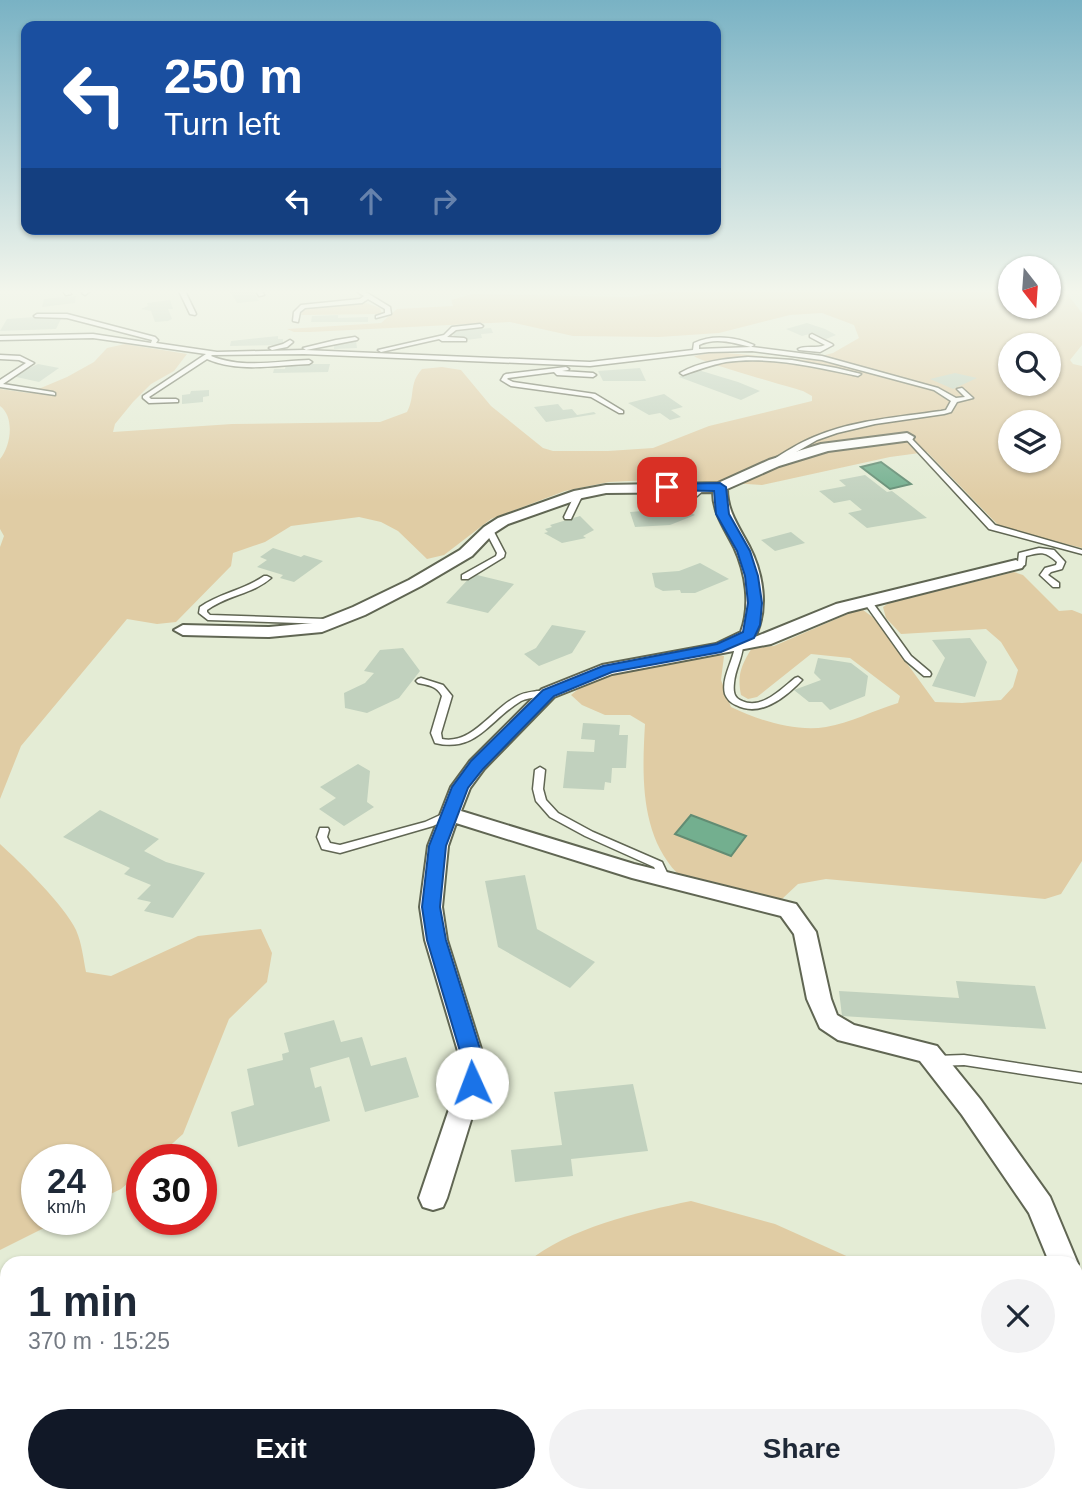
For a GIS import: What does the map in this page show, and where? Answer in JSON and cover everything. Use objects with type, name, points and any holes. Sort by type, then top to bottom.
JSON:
[{"type":"street","points":[[183,630],[296,631],[336,621],[425,577],[466,553],[489,530],[523,513],[579,494],[606,489],[712,487],[774,463],[826,447],[907,437]]},
{"type":"street","points":[[712,487],[743,551],[751,576],[755,603],[753,625],[748,635],[730,647]]},
{"type":"street","points":[[433,1198],[475,1068],[436,940],[431,907],[438,846],[461,787],[477,765],[548,693],[608,669],[765,640],[842,608],[1016,565]]},
{"type":"street","points":[[449,814],[666,879],[789,910],[805,932],[822,1012],[828,1021],[847,1033],[928,1052],[971,1107],[1040,1206],[1061,1256]]},
{"type":"lane","points":[[0,384],[31,363],[27,361]]},
{"type":"lane","points":[[176,401],[149,401],[145,397],[200,361]]},
{"type":"lane","points":[[223,361],[232,365],[309,362]]},
{"type":"lane","points":[[525,361],[590,364],[616,361]]},
{"type":"lane","points":[[683,373],[714,361]]},
{"type":"lane","points":[[787,361],[881,379],[893,377]]},
{"type":"lane","points":[[833,361],[942,391],[956,400],[970,398],[960,389]]},
{"type":"lane","points":[[590,364],[583,367],[509,374],[504,380],[511,384],[593,395],[621,412]]},
{"type":"lane","points":[[546,370],[593,376]]},
{"type":"lane","points":[[0,384],[52,394]]},
{"type":"lane","points":[[774,463],[789,451],[836,429],[942,413],[952,408],[956,400]]},
{"type":"lane","points":[[907,437],[992,527],[1082,552]]},
{"type":"lane","points":[[683,504],[712,487]]},
{"type":"lane","points":[[568,517],[579,494]]},
{"type":"lane","points":[[465,577],[500,557],[501,552],[489,530]]},
{"type":"lane","points":[[1016,565],[1022,563],[1022,555],[1028,551],[1051,552],[1062,562],[1059,567],[1048,570],[1044,575],[1056,585]]},
{"type":"lane","points":[[267,578],[254,586],[218,598],[204,609],[203,613],[208,617],[250,621],[336,621]]},
{"type":"lane","points":[[867,601],[908,658],[927,674]]},
{"type":"lane","points":[[730,647],[729,689],[732,699],[739,704],[756,707],[769,702],[798,680]]},
{"type":"lane","points":[[421,681],[440,685],[445,690],[447,696],[436,733],[438,741],[445,744],[458,743],[468,737],[522,697],[548,693]]},
{"type":"lane","points":[[540,770],[538,789],[541,801],[554,815],[658,865],[666,879]]},
{"type":"lane","points":[[324,830],[322,838],[326,846],[340,849],[429,824],[449,814]]},
{"type":"lane","points":[[935,1061],[964,1060],[1082,1078]]},
{"type":"shaded area","points":[[95,361],[182,361],[174,371],[151,384],[133,402],[115,424],[113,432],[232,424],[380,422],[407,412],[413,385],[422,369],[442,367],[461,370],[491,406],[543,448],[553,451],[653,448],[709,426],[812,401],[812,396],[706,361],[998,361],[998,396],[1061,396],[1061,361],[1071,361],[1082,366],[1082,548],[1012,531],[997,524],[927,452],[890,457],[762,485],[670,479],[609,482],[565,491],[491,519],[444,555],[427,559],[398,531],[381,522],[359,517],[291,526],[265,542],[233,553],[231,566],[176,622],[157,624],[127,619],[21,746],[0,799],[0,547],[4,536],[0,529],[0,459],[7,447],[10,432],[8,417],[0,406],[0,389],[29,393],[67,377]]},
{"type":"shaded area","points":[[881,462],[911,484],[890,489],[861,467]]},
{"type":"shaded area","points":[[1014,572],[1023,575],[1059,611],[1072,610],[1082,614],[1082,861],[1061,894],[1045,899],[826,879],[798,884],[782,899],[677,873],[656,840],[650,822],[644,783],[645,724],[630,715],[605,715],[582,705],[571,695],[585,685],[621,671],[716,655],[724,656],[721,680],[731,707],[765,720],[802,728],[844,723],[898,703],[900,696],[850,658],[811,654],[757,697],[748,699],[741,695],[740,676],[752,648],[774,646],[852,612],[863,610],[874,618],[935,702],[1001,700],[1013,687],[1018,670],[1001,642],[986,629],[901,634],[886,618],[883,607],[889,603]]},
{"type":"shaded area","points":[[691,815],[746,836],[731,856],[675,834]]},
{"type":"shaded area","points":[[0,844],[41,885],[70,920],[80,940],[86,972],[111,976],[198,936],[261,929],[272,953],[267,982],[229,1019],[183,1134],[172,1144],[126,1144],[126,1185],[112,1193],[112,1144],[21,1144],[21,1235],[30,1235],[0,1250]]},
{"type":"shaded area","points":[[691,1201],[775,1224],[846,1256],[536,1256],[583,1231],[649,1210]]},
{"type":"building","points":[[38,364],[59,368],[39,382],[12,376]]},
{"type":"building","points":[[286,364],[330,364],[328,372],[273,373],[274,369],[285,369]]},
{"type":"building","points":[[640,368],[646,381],[603,381],[598,371]]},
{"type":"building","points":[[695,369],[760,391],[741,400],[679,377]]},
{"type":"building","points":[[955,373],[977,378],[953,389],[930,379]]},
{"type":"building","points":[[209,390],[209,396],[203,397],[203,402],[182,404],[182,395],[190,394],[191,391]]},
{"type":"building","points":[[664,394],[683,407],[671,410],[681,417],[670,420],[660,413],[649,415],[628,403]]},
{"type":"building","points":[[558,404],[563,410],[572,409],[577,415],[594,412],[596,414],[546,422],[534,407]]},
{"type":"building","points":[[865,475],[887,492],[892,491],[927,518],[867,528],[848,513],[862,510],[850,500],[834,503],[819,491],[846,486],[839,480]]},
{"type":"building","points":[[674,502],[695,515],[670,525],[635,527],[630,512],[656,510]]},
{"type":"building","points":[[580,516],[594,530],[583,536],[586,538],[562,543],[544,533],[548,532],[545,529],[552,527],[550,525]]},
{"type":"building","points":[[791,532],[805,543],[775,551],[761,540]]},
{"type":"building","points":[[273,548],[323,561],[294,582],[280,578],[283,575],[257,567],[267,560],[260,557]]},
{"type":"building","points":[[700,563],[729,579],[695,593],[663,591],[655,587],[652,573],[679,571]]},
{"type":"building","points":[[473,574],[514,584],[488,613],[446,603]]},
{"type":"building","points":[[552,625],[586,631],[572,653],[539,666],[524,654],[536,648]]},
{"type":"building","points":[[970,638],[987,662],[975,697],[932,686],[945,658],[932,640]]},
{"type":"building","points":[[403,648],[420,671],[399,698],[367,713],[345,708],[344,693],[365,683],[374,673],[364,671],[380,650]]},
{"type":"building","points":[[818,658],[851,663],[868,676],[865,696],[830,710],[822,702],[809,702],[794,690],[821,680],[814,673]]},
{"type":"building","points":[[583,723],[620,725],[619,735],[628,735],[626,768],[612,768],[611,783],[605,782],[604,790],[563,788],[567,751],[594,752],[595,740],[581,739]]},
{"type":"building","points":[[358,764],[370,771],[367,802],[374,807],[344,826],[319,809],[336,798],[320,787]]},
{"type":"building","points":[[100,810],[159,839],[144,851],[166,862],[205,873],[173,918],[144,911],[151,902],[137,899],[151,885],[124,874],[130,868],[63,837]]},
{"type":"building","points":[[525,875],[537,929],[595,962],[570,988],[498,947],[485,881]]},
{"type":"building","points":[[956,981],[1035,986],[1046,1029],[842,1016],[839,991],[959,998]]},
{"type":"building","points":[[334,1020],[341,1042],[362,1037],[371,1066],[406,1057],[419,1097],[365,1112],[349,1057],[310,1068],[315,1088],[321,1086],[330,1121],[238,1147],[231,1112],[254,1105],[247,1069],[283,1060],[282,1054],[289,1052],[284,1033]]},
{"type":"building","points":[[633,1084],[648,1151],[571,1159],[573,1176],[515,1182],[511,1150],[562,1145],[554,1092]]},
{"type":"route","points":[[472,1083],[475,1068],[436,940],[431,907],[438,846],[461,787],[477,765],[548,693],[608,669],[721,648],[748,635],[753,625],[755,603],[751,576],[743,551],[723,514],[720,487],[667,487]]}]
